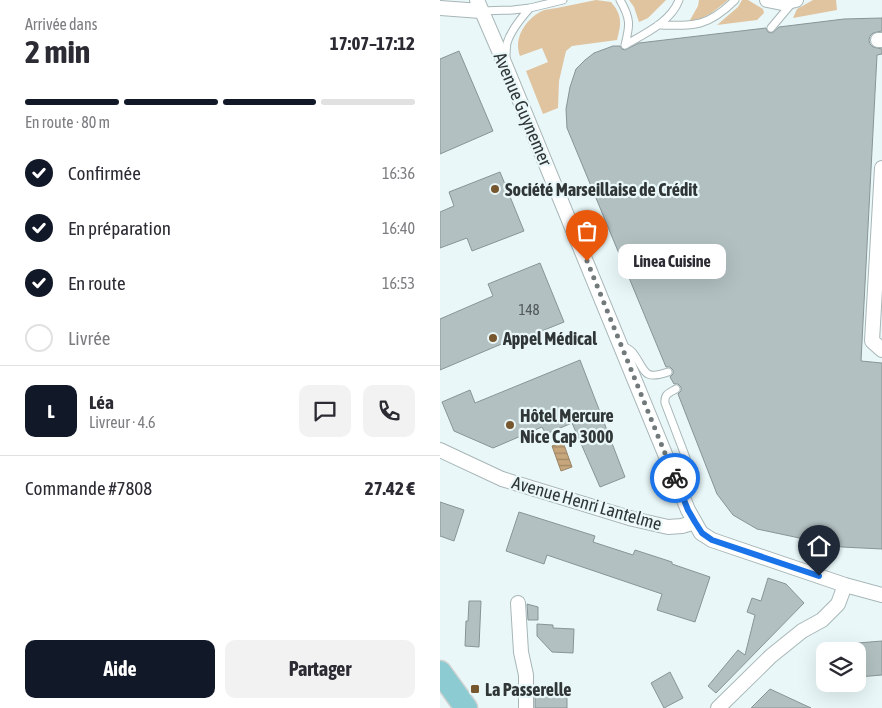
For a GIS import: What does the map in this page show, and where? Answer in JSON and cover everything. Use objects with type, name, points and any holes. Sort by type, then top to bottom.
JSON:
[{"type":"main road","points":[[440,672],[466,708]]},
{"type":"street","points":[[767,0],[782,3],[796,0]]},
{"type":"street","points":[[440,8],[482,4]]},
{"type":"street","name":"Avenue Guynemer","points":[[482,4],[620,345],[688,510],[695,522]]},
{"type":"street","points":[[879,342],[882,168]]},
{"type":"street","name":"Avenue Henri Lantelme","points":[[440,450],[502,479],[633,519],[668,527],[682,526],[695,522]]},
{"type":"street","points":[[695,522],[702,533],[712,540],[845,585],[882,595]]},
{"type":"street","points":[[718,708],[771,656],[802,632],[822,620],[838,604],[845,585]]},
{"type":"street","points":[[518,603],[521,652],[526,675],[526,708]]},
{"type":"lane","points":[[482,4],[513,10],[563,0]]},
{"type":"lane","points":[[620,0],[630,23],[625,45],[672,14],[680,0]]},
{"type":"lane","points":[[658,25],[688,26],[702,23],[724,11],[735,0]]},
{"type":"lane","points":[[771,28],[796,0]]},
{"type":"lane","points":[[506,67],[506,45],[520,19],[530,8]]},
{"type":"lane","points":[[620,345],[631,351],[646,373],[658,375],[668,372]]},
{"type":"lane","points":[[676,389],[666,394],[664,399],[686,458],[687,469],[680,489]]},
{"type":"shaded area","points":[[596,0],[611,2],[618,12],[620,25],[617,40],[572,46],[566,51],[559,81],[558,108],[543,114],[526,71],[548,62],[542,48],[520,56],[518,42],[522,30],[536,14],[544,10]]},
{"type":"shaded area","points":[[629,0],[666,0],[648,18],[639,22],[634,7]]},
{"type":"shaded area","points":[[699,0],[728,0],[707,16],[692,21],[690,20],[698,6]]},
{"type":"shaded area","points":[[742,0],[748,0],[763,9],[764,13],[757,20],[717,25],[738,7]]},
{"type":"shaded area","points":[[813,0],[836,0],[837,10],[793,18],[797,9]]},
{"type":"shaded area","points":[[563,442],[572,467],[561,471],[552,446]]},
{"type":"building","points":[[882,18],[882,31],[873,33],[869,40],[873,47],[882,49],[882,54],[877,55],[861,361],[882,363],[882,549],[842,547],[757,529],[733,515],[717,494],[678,394],[681,391],[681,387],[678,384],[674,384],[670,377],[673,374],[673,370],[670,367],[666,367],[567,128],[566,109],[576,69],[594,53],[613,46],[620,46],[625,50],[639,43],[766,28],[768,32],[772,33],[779,27],[844,19]]},
{"type":"building","points":[[459,51],[493,131],[440,154],[440,59]]},
{"type":"building","points":[[500,172],[524,231],[472,251],[467,238],[440,248],[440,212],[454,206],[449,192]]},
{"type":"building","points":[[540,263],[564,322],[512,343],[511,340],[440,370],[440,319],[493,296],[488,284]]},
{"type":"building","name":"Hôtel Mercure Nice Cap 3000","points":[[580,360],[625,477],[600,487],[572,423],[546,434],[542,427],[493,448],[454,431],[442,402],[470,390],[475,403]]},
{"type":"building","points":[[440,502],[464,510],[454,541],[440,536]]},
{"type":"building","points":[[519,512],[595,536],[593,542],[633,555],[635,550],[710,577],[695,622],[657,610],[662,594],[547,555],[544,564],[506,551]]},
{"type":"building","points":[[768,578],[786,584],[804,603],[716,693],[708,686],[738,650],[745,655],[755,615],[747,612],[752,598],[761,601]]},
{"type":"building","points":[[469,601],[481,601],[479,647],[465,646]]},
{"type":"building","points":[[527,604],[538,607],[538,620],[528,620]]},
{"type":"building","points":[[537,624],[553,625],[553,628],[574,629],[573,653],[552,652],[537,636]]},
{"type":"building","points":[[882,641],[882,675],[866,676],[866,642]]},
{"type":"building","points":[[670,672],[683,698],[664,708],[651,683]]},
{"type":"building","points":[[770,689],[811,708],[751,708]]},
{"type":"building","points":[[535,691],[567,692],[567,708],[535,708]]},
{"type":"way so far","points":[[587,261],[675,478]]},
{"type":"place","name":"Société Marseillaise de Crédit","points":[[495,189]]},
{"type":"place","name":"Linea Cuisine","points":[[587,261]]},
{"type":"place","name":"Appel Médical","points":[[493,338]]},
{"type":"place","name":"Hôtel Mercure Nice Cap 3000","points":[[510,425]]},
{"type":"place","name":"La Passerelle","points":[[475,689]]},
{"type":"route","points":[[675,478],[688,510],[702,533],[712,540],[819,576]]}]
